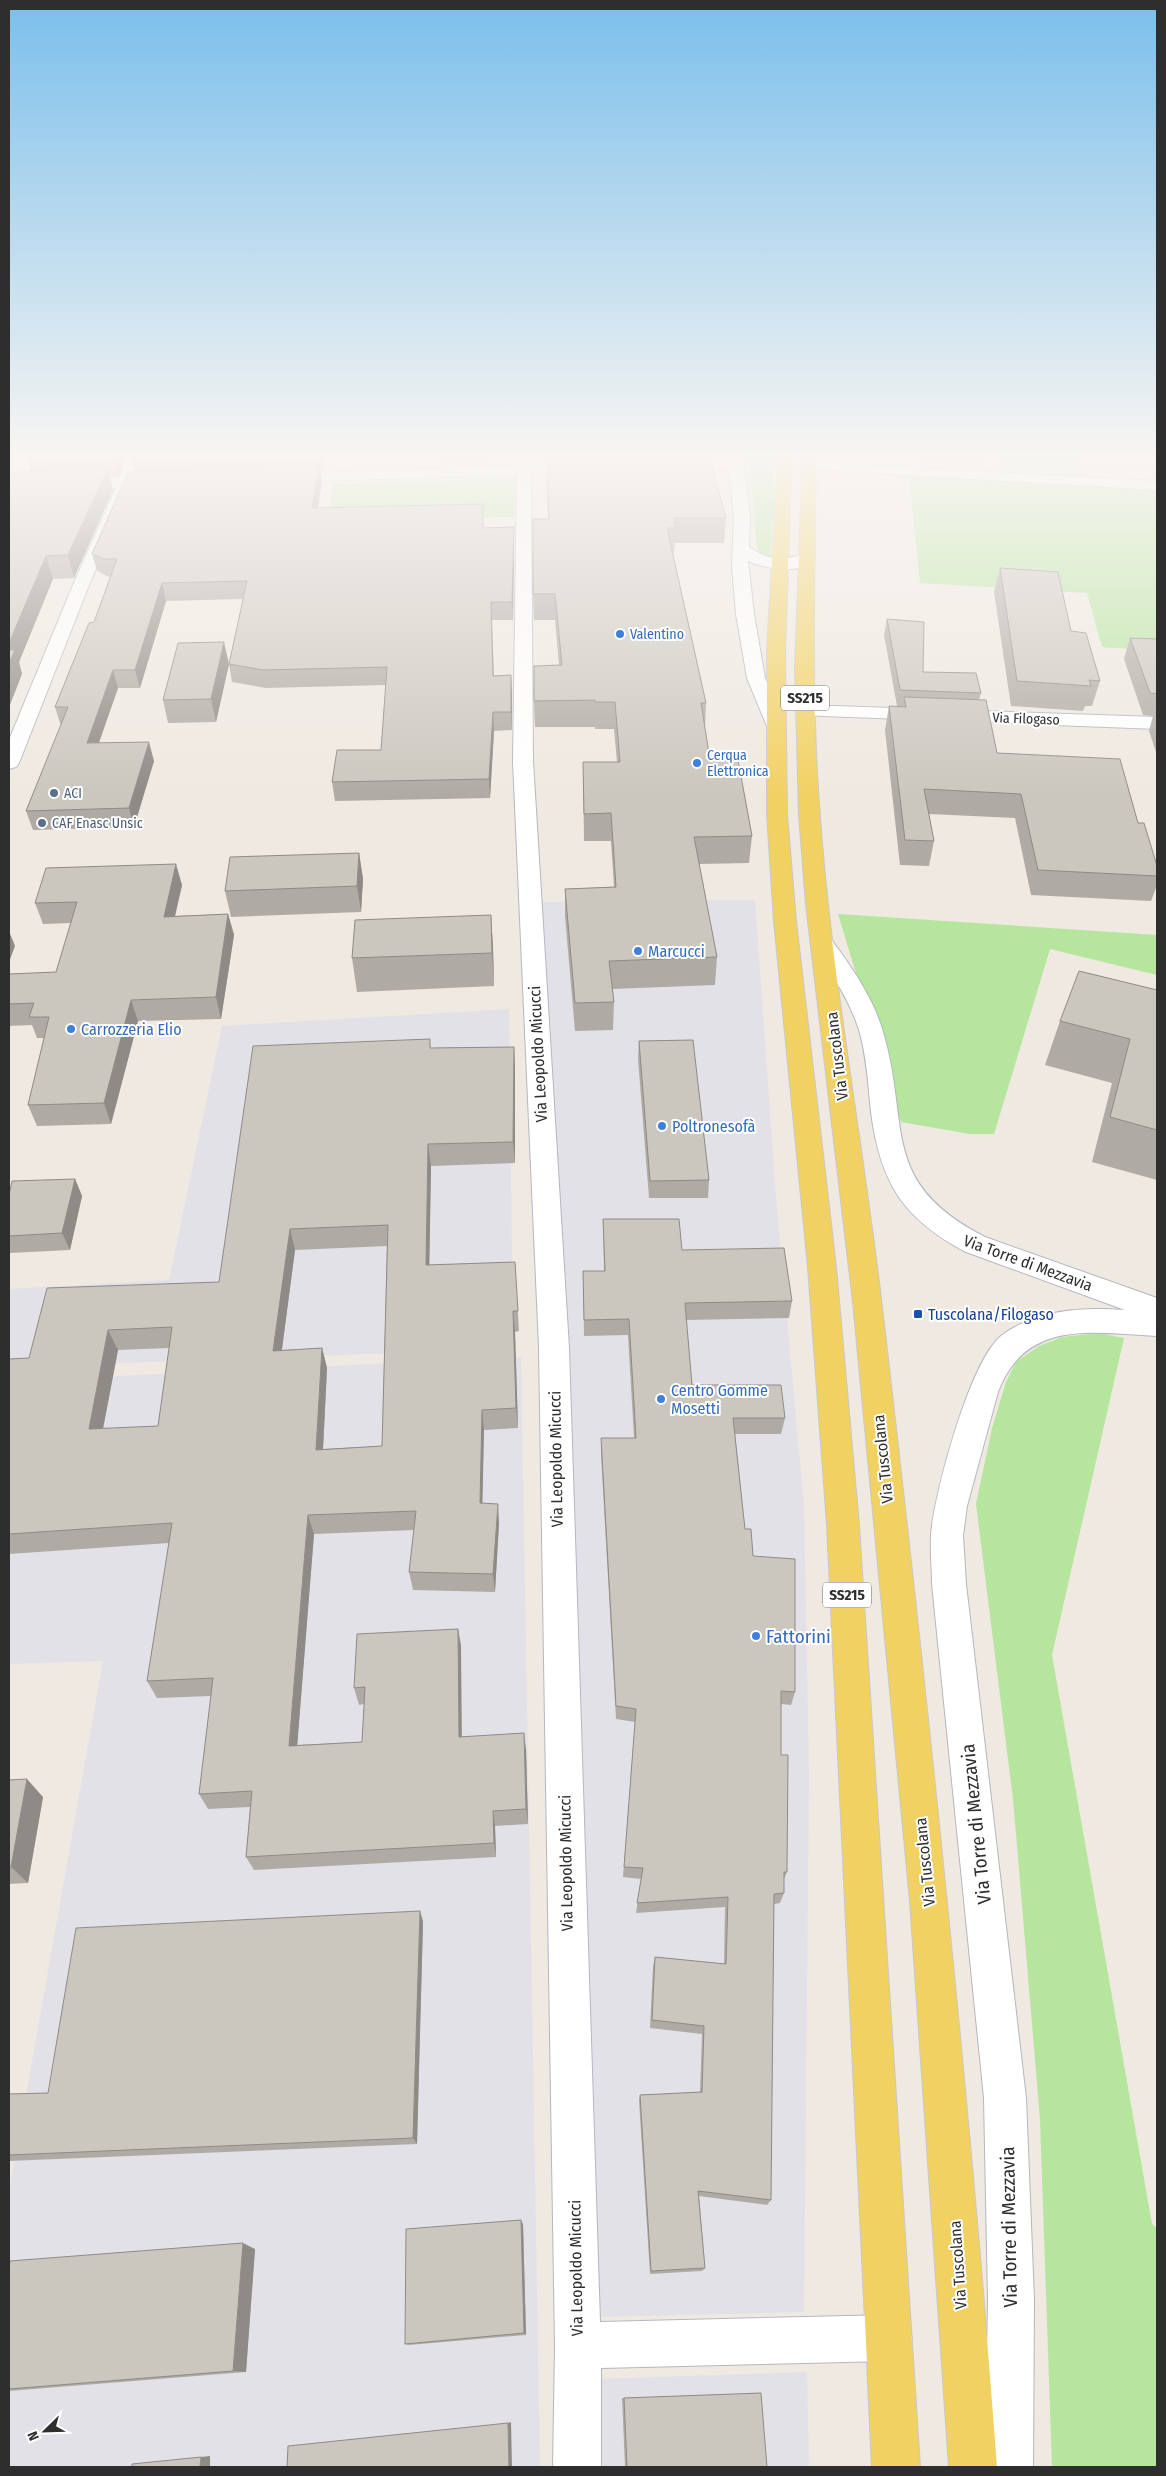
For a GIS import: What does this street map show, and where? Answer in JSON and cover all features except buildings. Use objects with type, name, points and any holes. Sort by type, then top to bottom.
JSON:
[{"type":"main road","name":"SS215","points":[[781,567],[776,652],[777,814],[785,921],[822,1267],[843,1526],[896,2467]]},
{"type":"main road","name":"Via Tuscolana","points":[[806,567],[805,711],[809,815],[868,1312],[929,1901],[973,2467]]},
{"type":"street","points":[[9,763],[90,567]]},
{"type":"street","name":"Via Leopoldo Micucci","points":[[524,567],[523,761],[554,1348],[578,2346],[577,2467]]},
{"type":"street","points":[[741,567],[742,594],[754,672],[775,724]]},
{"type":"street","name":"Via Filogaso","points":[[805,711],[1157,723]]},
{"type":"street","name":"Via Torre di Mezzavia","points":[[823,944],[851,987],[866,1016],[878,1061],[892,1153],[905,1184],[924,1210],[940,1225],[974,1246],[1157,1310]]},
{"type":"street","name":"Via Torre di Mezzavia","points":[[1009,2467],[1011,2299],[1004,2088],[950,1594],[947,1536],[953,1500],[983,1392],[990,1374],[1009,1347],[1030,1332],[1057,1324],[1157,1324]]},
{"type":"street","points":[[578,2346],[889,2338]]},
{"type":"shaded area","points":[[755,900],[775,1186],[804,1507],[809,1776],[804,2312],[600,2317],[539,902]]},
{"type":"shaded area","points":[[509,1009],[513,1349],[9,1367],[9,1289],[169,1280],[222,1026]]},
{"type":"shaded area","points":[[521,1357],[540,2467],[9,2467],[9,2191],[103,1661],[9,1664],[9,1381]]},
{"type":"shaded area","points":[[807,2372],[809,2467],[600,2467],[596,2379]]},
{"type":"green space","points":[[918,567],[1157,567],[1157,651],[1102,647],[1087,593],[920,583]]},
{"type":"green space","points":[[838,914],[1157,935],[1157,975],[1050,949],[994,1134],[970,1134],[901,1122]]},
{"type":"green space","points":[[1098,1333],[1124,1338],[1052,1655],[1152,2224],[1157,2228],[1157,2467],[1052,2467],[1040,2119],[1013,1799],[976,1504],[992,1428],[1006,1382],[1016,1362],[1039,1346],[1062,1337]]},
{"type":"place","name":"Valentino","points":[[620,634]]},
{"type":"place","name":"Cerqua Elettronica","points":[[697,763]]},
{"type":"place","name":"ACI","points":[[54,793]]},
{"type":"place","name":"CAF Enasc Unsic","points":[[42,823]]},
{"type":"place","name":"Marcucci","points":[[638,951]]},
{"type":"place","name":"Carrozzeria Elio","points":[[71,1029]]},
{"type":"place","name":"Poltronesofà","points":[[662,1126]]},
{"type":"place","name":"Tuscolana/Filogaso","points":[[918,1314]]},
{"type":"place","name":"Centro Gomme Mosetti","points":[[661,1399]]},
{"type":"place","name":"Fattorini","points":[[756,1636]]}]
